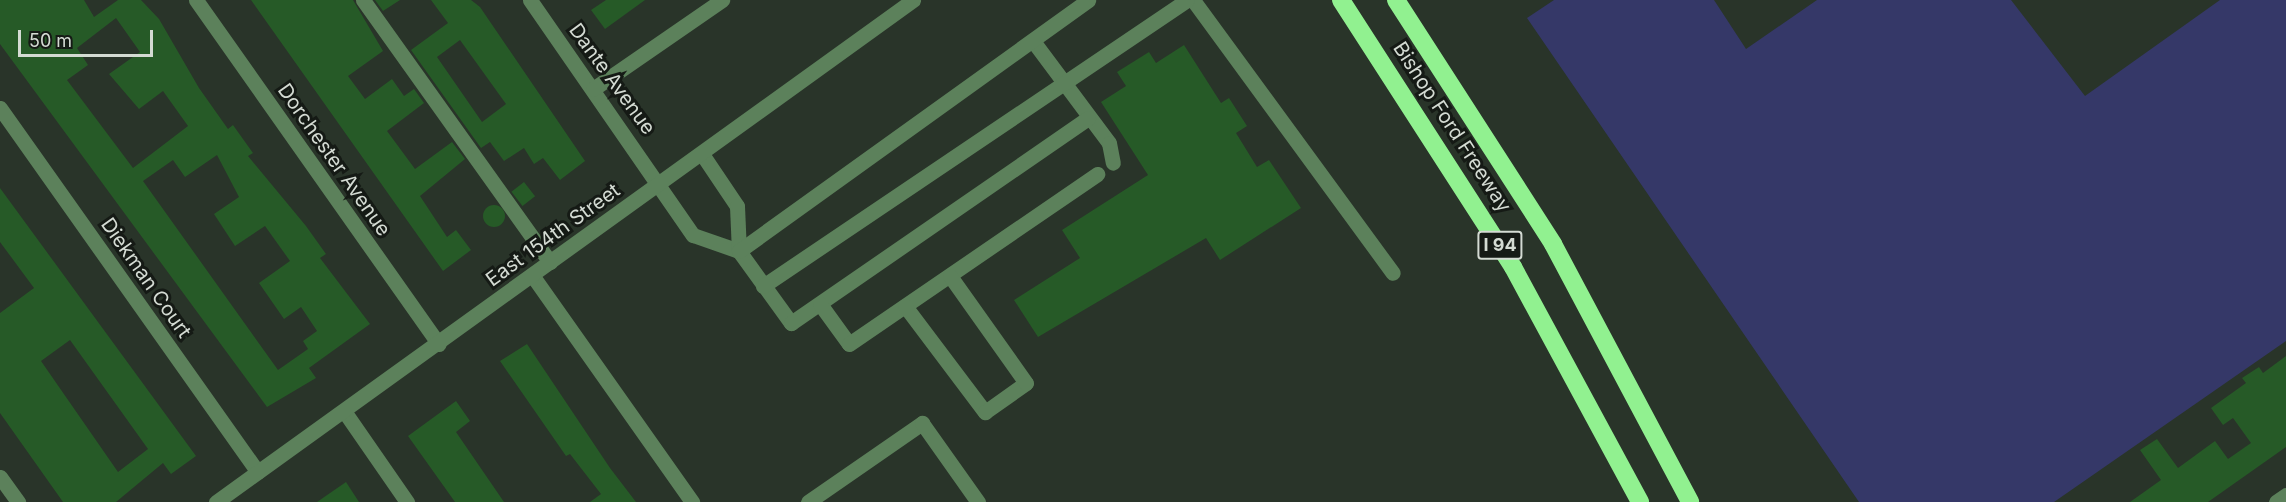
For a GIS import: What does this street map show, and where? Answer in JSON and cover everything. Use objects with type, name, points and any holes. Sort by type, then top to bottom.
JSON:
[{"type":"highway","name":"Bishop Ford Freeway","points":[[1341,0],[1513,267],[1640,502]]},
{"type":"highway","name":"Bishop Ford Freeway","points":[[1396,0],[1553,244],[1690,502]]},
{"type":"street","name":"Dorchester Avenue","points":[[196,0],[439,344]]},
{"type":"street","points":[[363,0],[550,262]]},
{"type":"street","name":"Dante Avenue","points":[[530,0],[660,183],[693,235],[740,251]]},
{"type":"street","points":[[593,89],[722,0]]},
{"type":"street","name":"East 154th Street","points":[[216,502],[439,344],[913,0]]},
{"type":"street","points":[[740,251],[1088,0]]},
{"type":"street","points":[[763,286],[1187,0]]},
{"type":"street","points":[[1193,0],[1393,273]]},
{"type":"street","points":[[1033,41],[1088,118],[1109,143],[1113,162]]},
{"type":"street","name":"Diekman Court","points":[[0,108],[258,471]]},
{"type":"street","points":[[702,154],[737,206],[740,251],[791,323],[1088,118]]},
{"type":"street","points":[[820,304],[849,344],[1097,174]]},
{"type":"street","points":[[532,275],[692,502]]},
{"type":"street","points":[[905,306],[984,412],[1026,383],[950,276]]},
{"type":"street","points":[[344,411],[407,502]]},
{"type":"street","points":[[808,502],[922,423],[978,502]]},
{"type":"street","points":[[0,477],[18,502]]},
{"type":"street","points":[[2276,502],[2286,495]]},
{"type":"shaded area","points":[[1554,0],[1714,0],[1746,49],[1817,0],[2011,0],[2085,96],[2220,0],[2286,0],[2286,341],[2054,502],[1859,502],[1527,18]]},
{"type":"building","points":[[0,0],[84,0],[94,17],[118,0],[141,0],[159,19],[199,88],[228,129],[233,125],[253,153],[248,156],[326,254],[320,258],[370,324],[309,368],[316,378],[267,407],[0,44]],"holes":[[[116,18],[140,52],[109,74],[139,109],[163,91],[188,126],[133,168],[67,80],[88,65],[77,48]],[[217,155],[239,197],[214,214],[235,246],[265,226],[290,261],[259,283],[284,319],[301,307],[317,331],[303,341],[308,349],[278,370],[143,181],[173,160],[185,177]]]},
{"type":"building","points":[[251,0],[353,0],[383,51],[348,76],[365,99],[392,79],[404,96],[414,89],[424,103],[387,131],[415,169],[452,142],[465,159],[420,196],[447,237],[456,230],[471,250],[443,271]]},
{"type":"building","points":[[375,0],[400,0],[383,11]]},
{"type":"building","points":[[431,0],[471,0],[480,7],[585,161],[560,180],[543,158],[534,164],[524,148],[504,161],[490,142],[481,148],[411,50],[448,23]],"holes":[[[460,40],[506,104],[482,122],[437,57]]]},
{"type":"building","points":[[606,0],[645,0],[605,29],[591,10]]},
{"type":"building","points":[[1184,45],[1221,103],[1229,98],[1247,126],[1236,133],[1257,167],[1269,160],[1301,208],[1220,260],[1206,238],[1038,337],[1014,300],[1080,258],[1062,230],[1148,175],[1101,102],[1126,86],[1117,72],[1149,52],[1156,63]]},
{"type":"building","points":[[524,182],[535,196],[522,206],[511,192]]},
{"type":"building","points":[[0,188],[196,456],[171,474],[163,463],[116,502],[63,502],[0,413],[0,313],[34,288],[0,242]],"holes":[[[70,340],[148,449],[118,472],[41,361]]]},
{"type":"building","points":[[494,205],[502,208],[505,216],[502,224],[494,227],[486,224],[483,216],[486,208]]},
{"type":"building","points":[[527,344],[610,468],[636,502],[590,502],[601,494],[570,454],[566,456],[500,361]]},
{"type":"building","points":[[2286,356],[2286,447],[2208,502],[2130,502],[2161,480],[2140,450],[2157,439],[2178,468],[2215,441],[2228,459],[2251,443],[2233,418],[2223,425],[2211,408],[2246,383],[2242,378],[2259,367],[2263,373]]},
{"type":"building","points":[[456,401],[470,421],[456,432],[504,502],[455,502],[408,436]]},
{"type":"building","points":[[346,482],[359,502],[317,502]]}]
